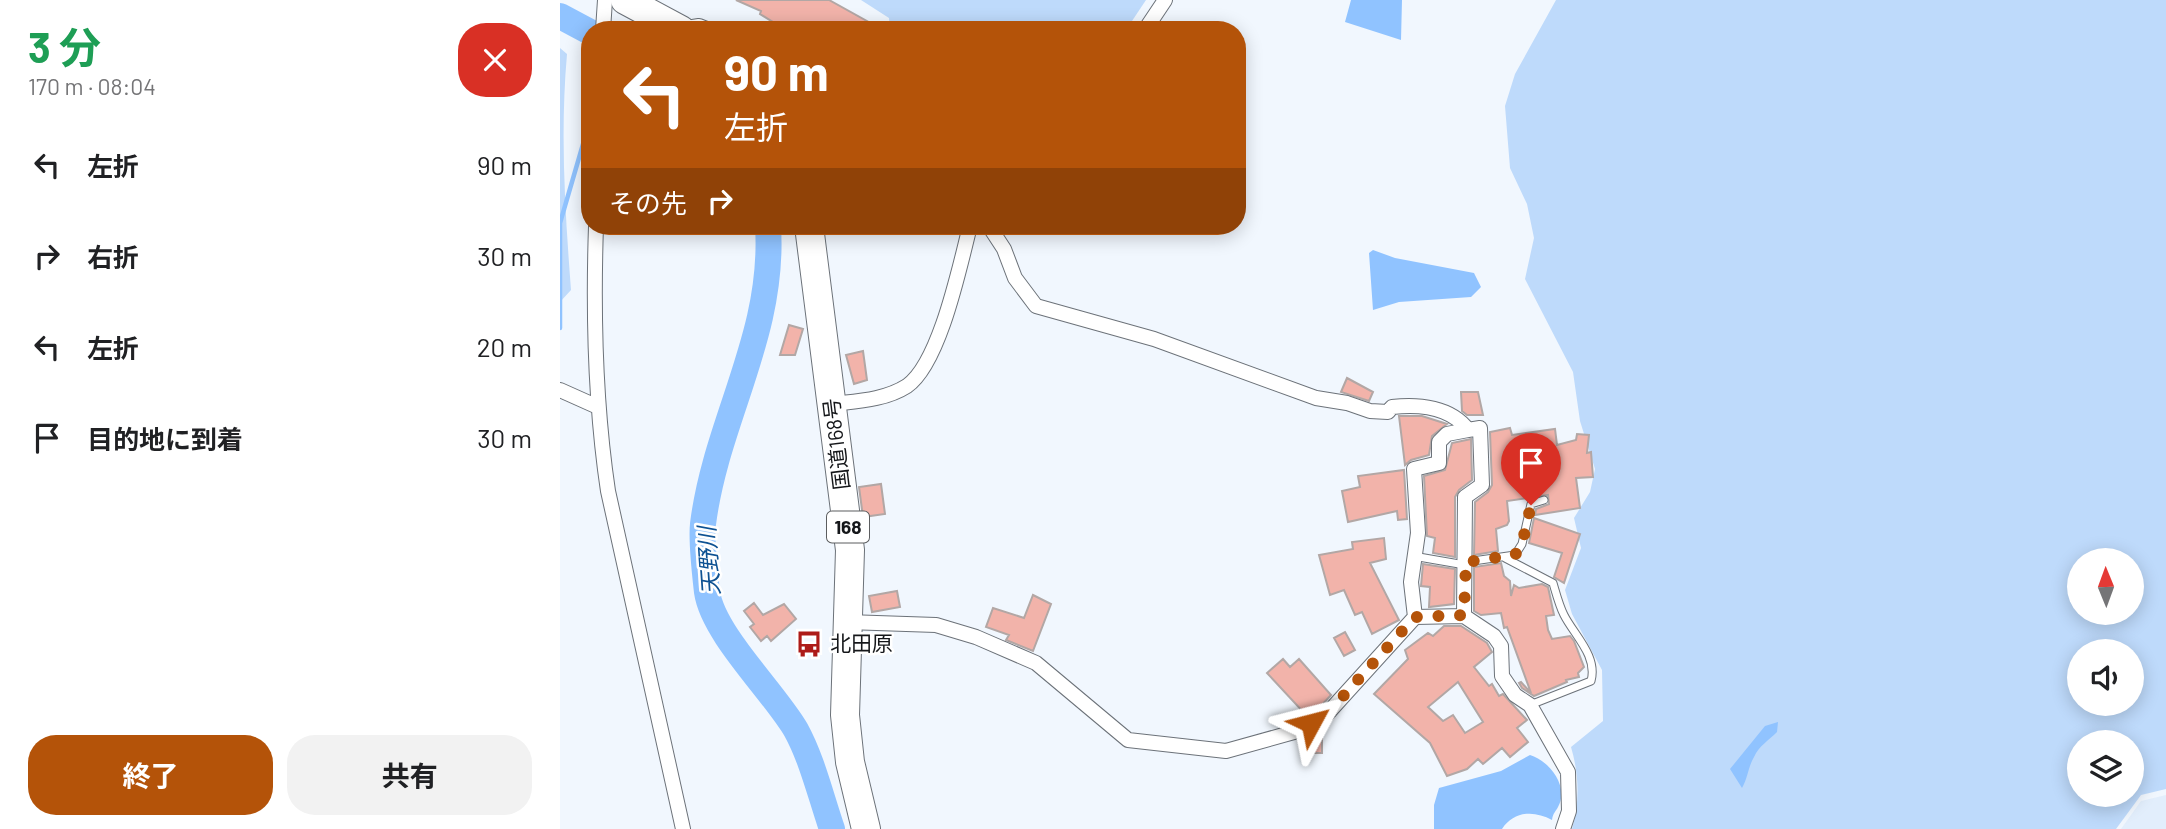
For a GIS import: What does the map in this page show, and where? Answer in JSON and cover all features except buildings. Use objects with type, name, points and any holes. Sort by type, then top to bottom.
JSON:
[{"type":"highway","points":[[612,4],[658,21]]},
{"type":"highway","name":"国道168号","points":[[810,235],[850,550],[845,715],[850,762],[866,829]]},
{"type":"street","points":[[1151,21],[1164,0]]},
{"type":"street","points":[[606,21],[612,4]]},
{"type":"street","points":[[596,235],[598,407],[608,491],[683,829]]},
{"type":"street","points":[[833,404],[886,395],[908,385],[921,369],[930,355],[948,306],[968,235]]},
{"type":"street","points":[[995,235],[1004,249],[1015,278],[1036,306],[1154,339],[1316,398],[1347,403],[1370,411],[1388,412],[1392,407],[1410,405],[1426,407],[1460,419],[1468,430]]},
{"type":"street","points":[[560,390],[598,407]]},
{"type":"street","points":[[1415,617],[1411,582],[1412,556],[1418,533],[1414,470],[1439,463],[1439,442],[1447,435],[1480,428],[1482,485],[1465,497],[1464,615]]},
{"type":"street","points":[[847,622],[936,625],[976,637],[1036,663],[1128,740],[1226,751],[1294,732],[1327,714],[1415,617],[1464,615],[1494,636],[1501,646],[1502,676],[1516,695],[1530,705],[1568,772],[1569,811],[1563,829]]},
{"type":"lane","points":[[1412,556],[1465,564],[1505,558],[1519,551],[1531,505],[1544,500]]},
{"type":"lane","points":[[1505,558],[1553,583],[1562,612],[1584,645],[1592,667],[1591,681],[1530,705]]},
{"type":"shaded area","points":[[861,0],[1146,0],[1132,21],[889,21],[889,18]]},
{"type":"shaded area","points":[[1556,0],[2166,0],[2166,789],[2144,794],[2144,730],[2067,730],[2067,807],[2132,807],[2116,829],[1572,829],[1578,788],[1571,747],[1603,721],[1602,670],[1572,614],[1565,590],[1581,548],[1574,518],[1590,492],[1595,469],[1580,421],[1573,372],[1525,279],[1534,238],[1527,204],[1510,168],[1505,106],[1515,74]]},
{"type":"shaded area","points":[[560,48],[567,54],[564,143],[571,290],[560,302]]},
{"type":"shaded area","points":[[2166,795],[2166,829],[2121,829],[2137,807],[2144,807],[2144,800]]},
{"type":"water","points":[[1351,0],[1402,0],[1401,40],[1345,22]]},
{"type":"water","points":[[1373,250],[1395,258],[1474,273],[1481,287],[1471,297],[1399,302],[1373,310],[1369,253]]},
{"type":"water","points":[[1778,722],[1777,732],[1756,753],[1742,788],[1730,769],[1765,726]]},
{"type":"water","points":[[1530,755],[1544,762],[1559,783],[1561,799],[1552,820],[1525,814],[1512,819],[1502,829],[1434,829],[1434,805],[1439,788],[1501,771]]},
{"type":"waterway","name":"天野川","points":[[560,16],[581,27]]},
{"type":"waterway","points":[[560,223],[581,151]]},
{"type":"waterway","points":[[560,223],[560,328]]},
{"type":"waterway","name":"天野川","points":[[768,235],[768,266],[763,304],[710,486],[703,524],[705,576],[707,592],[720,626],[802,741],[832,829]]},
{"type":"place","name":"北田原","points":[[809,644]]},
{"type":"route","points":[[1311,723],[1327,714],[1415,617],[1464,615],[1466,562],[1515,555],[1522,544],[1531,505]]}]
